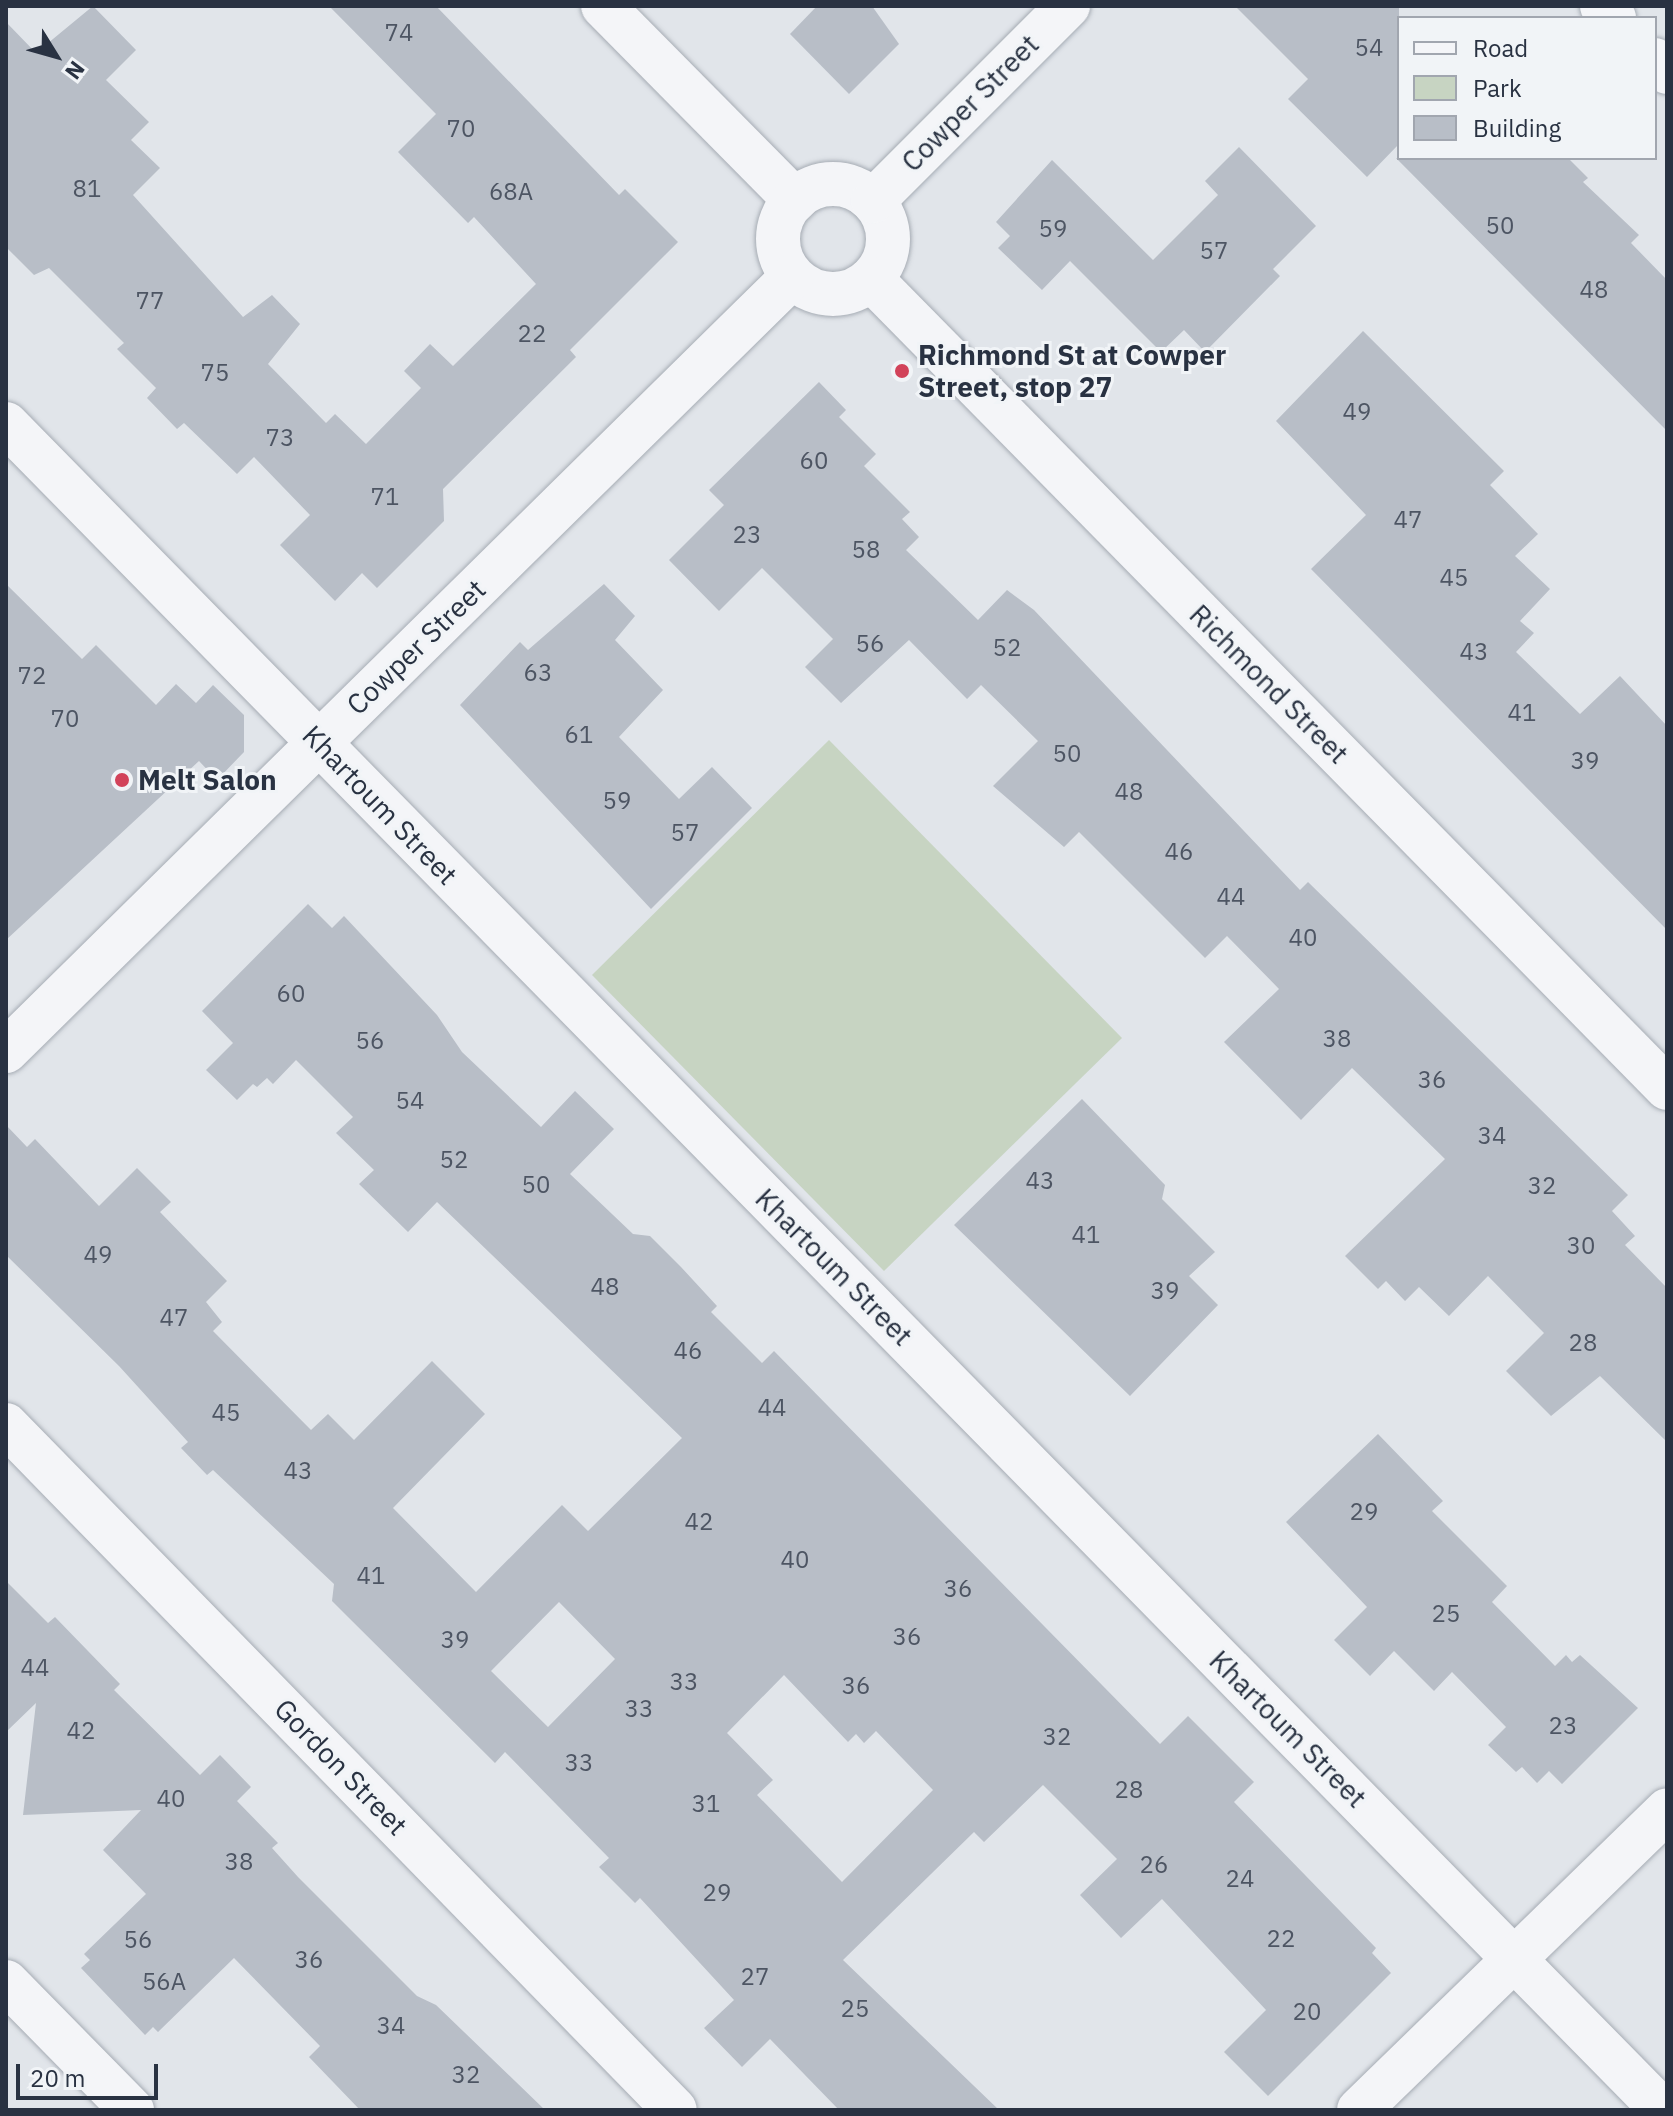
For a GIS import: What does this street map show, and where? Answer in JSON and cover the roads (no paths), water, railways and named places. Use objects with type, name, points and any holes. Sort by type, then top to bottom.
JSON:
[{"type":"street","points":[[603,6],[795,200]]},
{"type":"street","name":"Cowper Street","points":[[873,201],[1068,6]]},
{"type":"street","points":[[843,185],[873,201],[887,240],[871,279],[840,295],[806,288],[792,277],[783,263],[778,230],[795,200],[808,190],[843,185]]},
{"type":"street","name":"Cowper Street","points":[[6,1051],[792,277]]},
{"type":"street","name":"Richmond Street","points":[[871,279],[1667,1088]]},
{"type":"street","name":"Khartoum Street","points":[[6,424],[1662,2110]]},
{"type":"street","name":"Gordon Street","points":[[6,1425],[675,2110]]},
{"type":"street","points":[[1359,2110],[1667,1810]]},
{"type":"street","points":[[6,1982],[132,2110]]},
{"type":"place","name":"Richmond St at Cowper Street, stop 27","points":[[902,371]]},
{"type":"place","name":"Melt Salon","points":[[122,780]]}]
